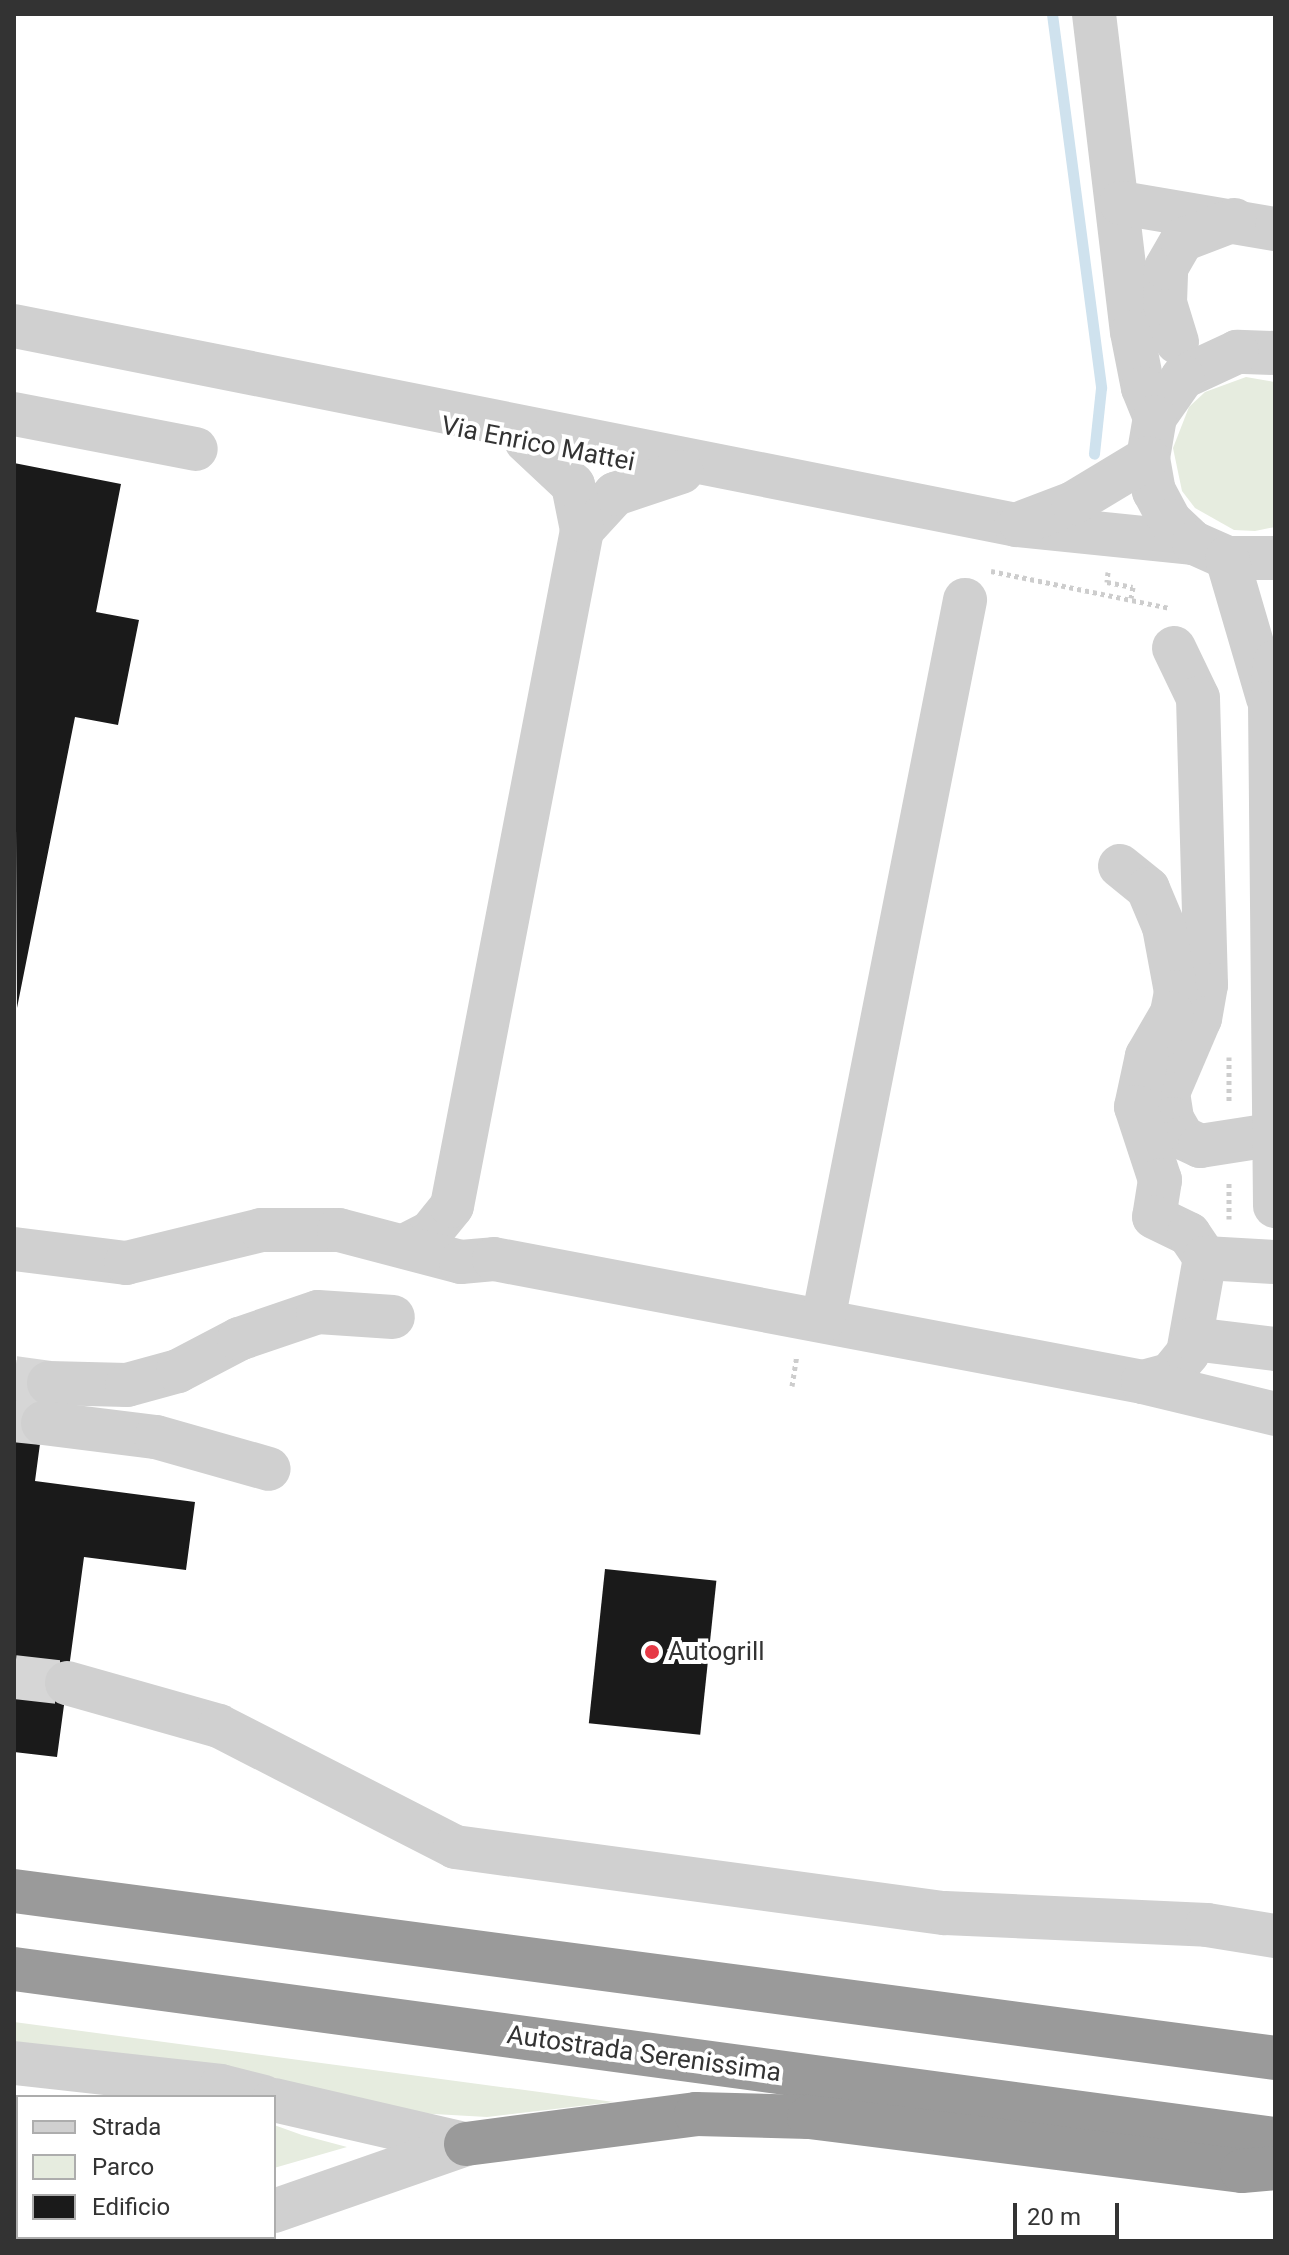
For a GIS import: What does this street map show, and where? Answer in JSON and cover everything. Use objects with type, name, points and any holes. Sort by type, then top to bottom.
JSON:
[{"type":"highway","points":[[14,1891],[1275,2058]]},
{"type":"highway","name":"Autostrada Serenissima","points":[[14,1969],[1275,2139]]},
{"type":"highway","points":[[466,2144],[696,2114],[809,2117],[1242,2171],[1275,2168]]},
{"type":"street","points":[[1094,14],[1143,388],[1165,511],[1211,551],[1272,682],[1271,1135],[1275,1206]]},
{"type":"street","points":[[1121,203],[1255,224]]},
{"type":"street","points":[[1016,525],[1073,503],[1152,438],[1183,377],[1190,352],[1165,303],[1166,268],[1182,240],[1255,224]]},
{"type":"street","points":[[1126,261],[1143,301],[1190,352],[1275,353]]},
{"type":"street","name":"Via Enrico Mattei","points":[[14,326],[1016,525],[1275,558]]},
{"type":"street","name":"Via Enrico Mattei","points":[[200,362],[363,408],[681,472],[882,498]]},
{"type":"street","points":[[14,414],[196,449]]},
{"type":"street","points":[[406,1245],[431,1232],[456,1187],[582,530],[573,485],[526,441]]},
{"type":"street","points":[[582,530],[615,494],[681,472]]},
{"type":"street","points":[[812,1332],[965,600]]},
{"type":"street","points":[[1174,648],[1198,698],[1204,925],[1200,1018],[1168,1093],[1172,1119],[1183,1138],[1200,1146],[1271,1135]]},
{"type":"street","points":[[1143,1382],[1170,1375],[1193,1339],[1205,1258],[1189,1234],[1154,1217],[1160,1180],[1136,1107],[1147,1056],[1172,1013],[1176,992],[1164,927],[1148,889],[1120,866],[1161,873],[1194,897],[1204,925]]},
{"type":"street","points":[[456,1187],[463,1237],[494,1259]]},
{"type":"street","points":[[14,1249],[126,1263],[284,1227],[406,1245],[461,1262],[494,1259],[812,1332],[1143,1382],[1275,1414]]},
{"type":"street","points":[[1205,1258],[1275,1262]]},
{"type":"street","points":[[269,1469],[46,1403],[178,1371],[239,1339],[318,1312],[393,1317]]},
{"type":"street","points":[[1193,1339],[1275,1349]]},
{"type":"street","points":[[67,1683],[219,1726],[455,1847],[945,1913],[1207,1925],[1275,1936]]},
{"type":"street","points":[[14,2063],[221,2086],[256,2095]]},
{"type":"street","points":[[276,2100],[466,2144]]},
{"type":"street","points":[[276,2210],[466,2144]]},
{"type":"path","points":[[792,1386],[812,1332]]},
{"type":"green space","points":[[1246,377],[1275,382],[1275,527],[1255,531],[1234,530],[1195,508],[1182,491],[1173,448],[1189,407],[1205,392]]},
{"type":"green space","points":[[14,2022],[614,2102],[487,2117],[398,2112],[14,2043]]},
{"type":"green space","points":[[276,2126],[302,2135],[347,2147],[276,2167]]},
{"type":"building","points":[[14,463],[121,484],[96,612],[139,620],[118,725],[75,717],[17,1008]]},
{"type":"building","points":[[14,1364],[50,1369],[35,1481],[195,1502],[186,1570],[84,1557],[57,1757],[14,1752]]},
{"type":"building","name":"Autogrill","points":[[605,1569],[716,1581],[700,1735],[589,1723]]},
{"type":"building","points":[[14,2129],[16,2129],[16,2233]]},
{"type":"waterway","points":[[1052,14],[1101,388],[1094,454]]},
{"type":"tunnel","points":[[14,1378],[49,1383]]},
{"type":"tunnel","points":[[14,1420],[43,1423]]},
{"type":"tunnel","points":[[14,1677],[67,1683]]},
{"type":"place","name":"Autogrill","points":[[652,1652]]}]
